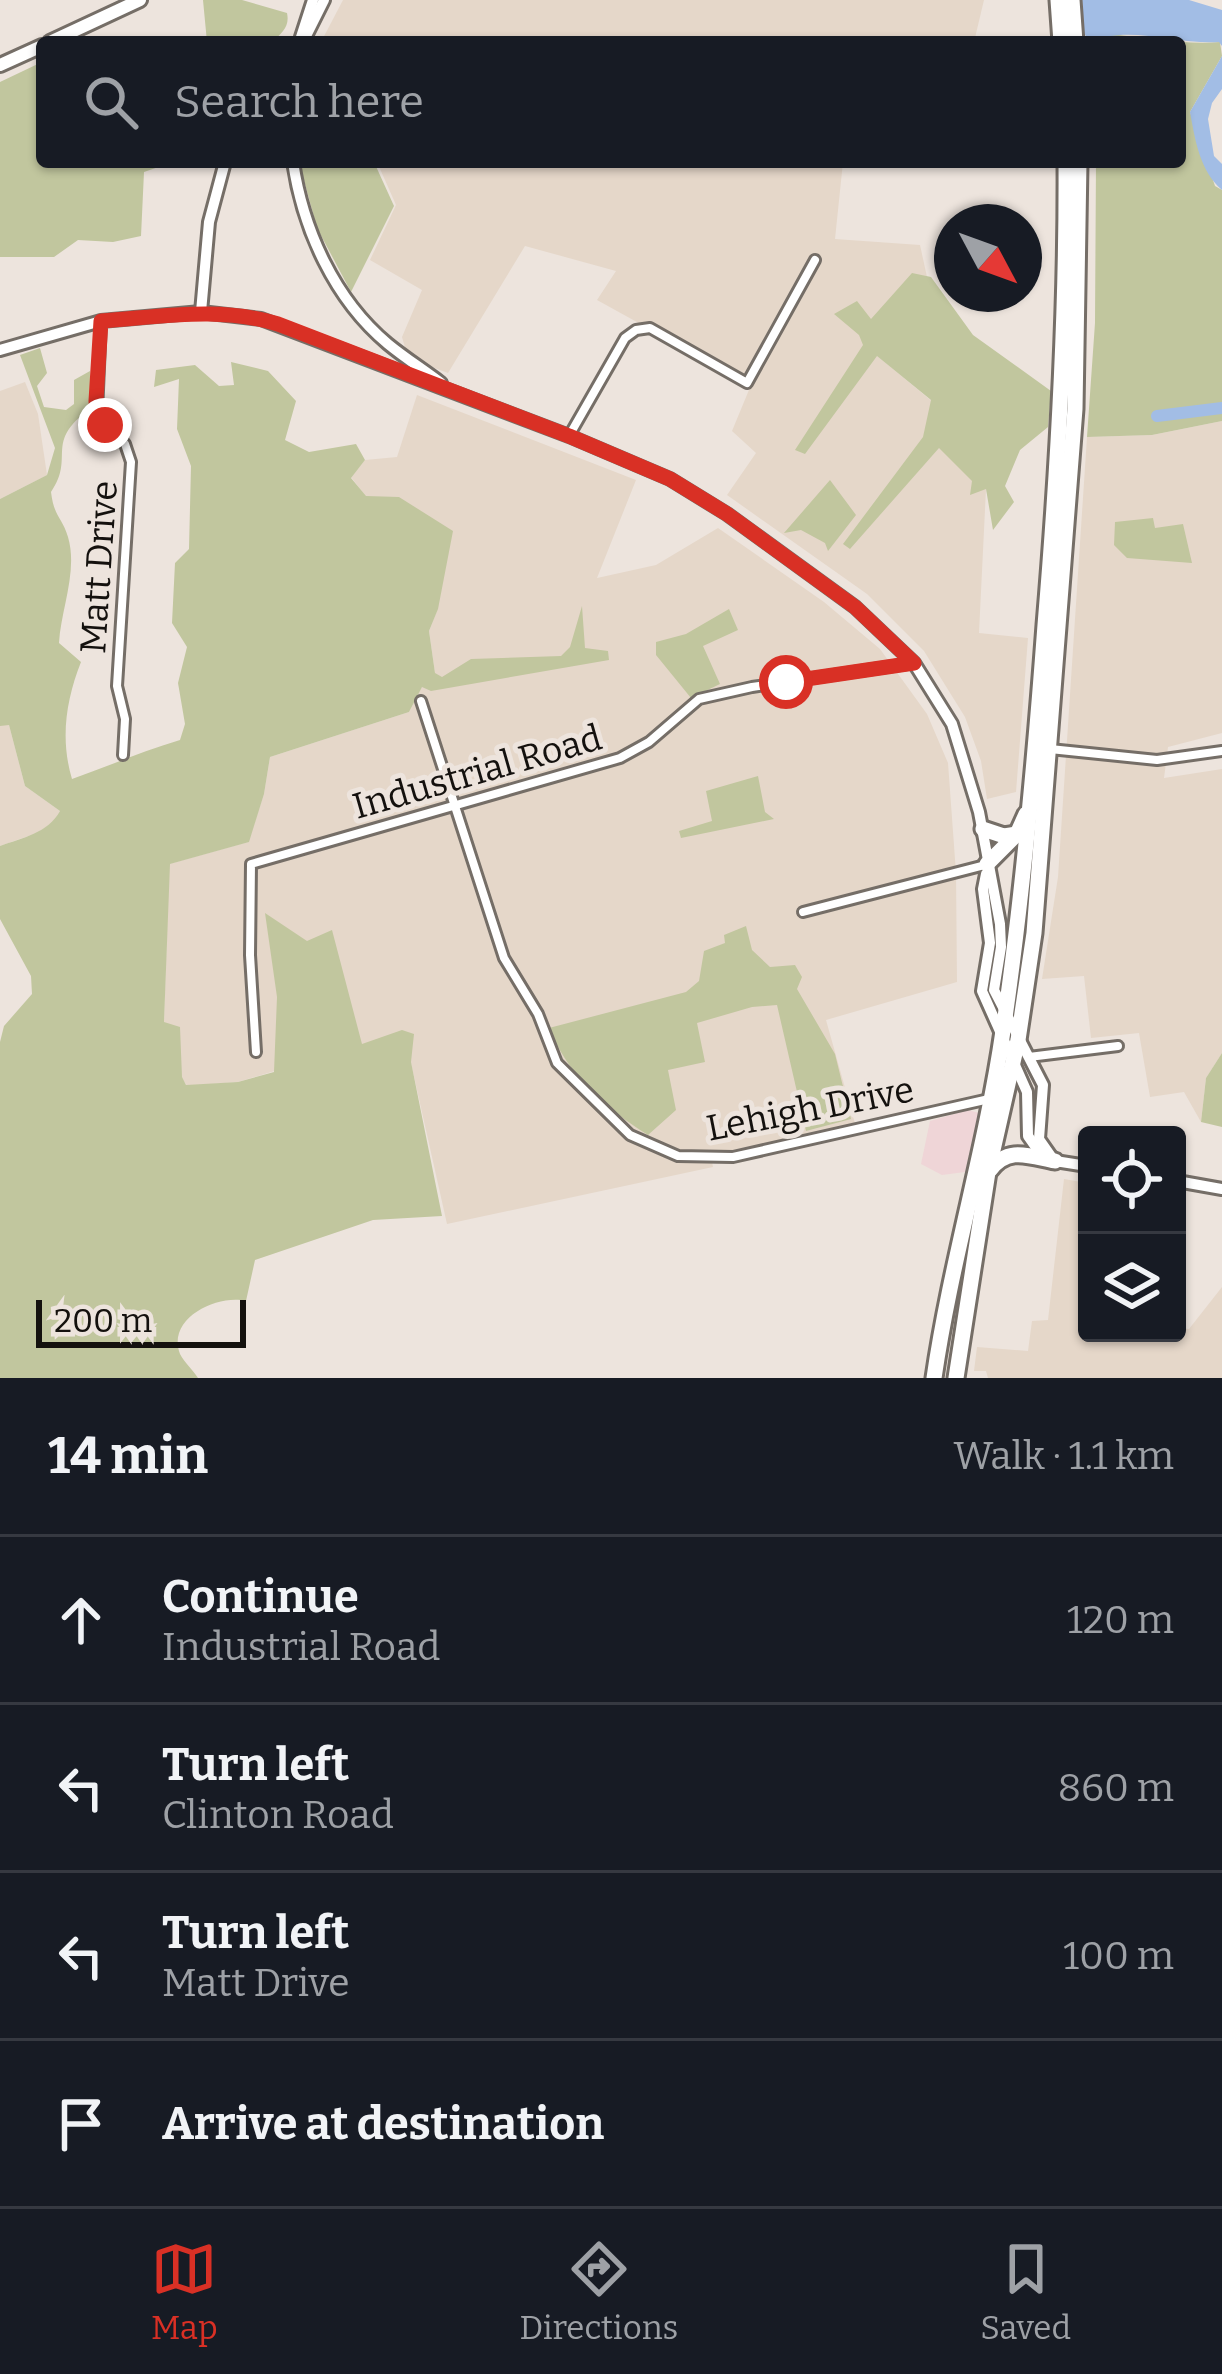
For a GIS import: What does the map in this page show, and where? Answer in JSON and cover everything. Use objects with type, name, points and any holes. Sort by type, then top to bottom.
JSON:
[{"type":"highway","points":[[1058,0],[1070,32]]},
{"type":"highway","points":[[1070,32],[1072,0]]},
{"type":"highway","points":[[956,1378],[988,1172],[1020,1058],[1005,1013],[1034,776],[1063,405],[1066,168]]},
{"type":"highway","points":[[934,1378],[946,1292],[1034,933],[1075,410],[1079,168]]},
{"type":"highway","points":[[987,865],[1017,834],[1027,813],[1034,776]]},
{"type":"highway","points":[[983,829],[1004,836],[1017,834]]},
{"type":"highway","points":[[988,1172],[1012,1153],[1055,1161]]},
{"type":"main road","points":[[63,36],[140,0]]},
{"type":"main road","points":[[0,65],[36,49]]},
{"type":"street","points":[[304,36],[313,0]]},
{"type":"street","points":[[305,36],[324,0]]},
{"type":"street","points":[[201,312],[209,222],[223,168]]},
{"type":"street","points":[[294,168],[304,213],[324,261],[356,310],[388,344],[448,390]]},
{"type":"street","points":[[569,436],[625,338],[636,331],[650,328],[747,383],[815,260]]},
{"type":"street","points":[[0,350],[101,321],[201,312],[262,319],[569,436],[670,479],[708,501],[855,607],[914,663],[952,724],[983,829],[1001,935],[994,990],[1005,1013]]},
{"type":"street","name":"Matt Drive","points":[[101,321],[97,413],[125,443],[131,462],[117,686],[125,719],[123,755]]},
{"type":"street","points":[[388,344],[393,354],[388,367]]},
{"type":"street","name":"Industrial Road","points":[[256,1052],[251,864],[632,754],[699,699],[914,663]]},
{"type":"street","name":"Lehigh Drive","points":[[422,701],[505,958],[538,1014],[556,1063],[630,1135],[678,1156],[733,1157],[990,1098]]},
{"type":"street","points":[[1049,749],[1157,760],[1222,751]]},
{"type":"street","points":[[987,865],[983,889],[990,943],[982,991],[1010,1038]]},
{"type":"street","points":[[802,912],[987,865]]},
{"type":"street","points":[[1078,1165],[1055,1161],[1031,1144],[1020,1058],[1118,1046]]},
{"type":"street","points":[[1186,1183],[1222,1189]]},
{"type":"shaded area","points":[[343,0],[984,0],[975,36],[324,36]]},
{"type":"shaded area","points":[[380,168],[842,168],[835,239],[920,245],[927,277],[869,349],[934,403],[986,489],[979,633],[1028,638],[1016,792],[987,799],[981,761],[965,717],[924,651],[867,594],[727,495],[756,453],[732,431],[751,385],[597,300],[616,271],[525,246],[448,373],[408,358],[402,337],[422,290],[370,260],[396,205]]},
{"type":"shaded area","points":[[25,382],[38,414],[47,475],[0,499],[0,391]]},
{"type":"shaded area","points":[[417,395],[636,480],[597,578],[656,565],[718,528],[824,602],[880,649],[927,714],[948,763],[957,982],[826,1020],[856,1127],[711,1157],[713,1167],[447,1224],[404,1032],[238,1082],[187,1086],[181,1077],[164,1022],[169,864],[248,842],[270,757],[409,712],[425,680],[435,673],[429,631],[438,608],[399,497],[366,497],[351,477],[365,460],[397,457]]},
{"type":"shaded area","points":[[1222,421],[1222,733],[1168,747],[1164,778],[1222,769],[1222,1053],[1206,1078],[1201,1122],[1184,1092],[1150,1097],[1139,1033],[1091,1038],[1084,976],[1042,979],[1058,877],[1087,437],[1152,435]]},
{"type":"shaded area","points":[[0,725],[9,725],[25,786],[60,811],[56,820],[37,833],[0,846]]},
{"type":"shaded area","points":[[968,1110],[979,1113],[965,1172],[942,1175],[921,1164],[930,1121]]},
{"type":"shaded area","points":[[1064,1179],[1078,1181],[1078,1342],[1186,1342],[1186,1329],[1222,1287],[1222,1378],[988,1378],[986,1371],[974,1371],[977,1347],[1028,1351],[1032,1321],[1048,1320]]},
{"type":"green space","points":[[203,0],[242,0],[287,13],[279,36],[206,36]]},
{"type":"green space","points":[[1186,42],[1220,42],[1222,56],[1190,112],[1215,186],[1222,190],[1222,421],[1152,435],[1087,437],[1095,323],[1096,168],[1186,168]]},
{"type":"green space","points":[[36,65],[36,168],[156,168],[144,172],[141,236],[113,242],[78,240],[54,257],[0,257],[0,82]]},
{"type":"green space","points":[[301,168],[377,168],[394,206],[351,292],[317,228]]},
{"type":"green space","points":[[912,273],[931,277],[934,312],[956,312],[973,335],[1051,391],[1048,427],[1020,450],[1005,486],[1014,502],[993,530],[986,489],[970,495],[972,481],[939,448],[850,549],[843,544],[923,437],[931,400],[877,356],[805,454],[795,450],[863,345],[859,335],[834,314],[857,301],[871,319]]},
{"type":"green space","points":[[40,348],[47,373],[37,386],[44,407],[66,410],[74,404],[74,380],[90,371],[90,409],[68,431],[51,492],[71,550],[59,643],[81,662],[66,720],[72,779],[180,740],[185,724],[178,683],[187,647],[172,623],[175,563],[189,549],[191,466],[177,429],[179,379],[154,387],[156,370],[195,365],[219,386],[234,385],[231,362],[268,371],[296,401],[285,440],[309,452],[356,444],[365,460],[351,478],[366,496],[399,497],[453,531],[438,609],[429,631],[435,673],[442,677],[471,659],[561,656],[570,647],[582,606],[585,648],[608,651],[609,660],[431,691],[422,687],[409,712],[270,757],[249,842],[170,864],[164,1022],[180,1027],[186,1085],[238,1082],[274,1072],[277,997],[265,913],[307,941],[332,930],[362,1044],[402,1030],[414,1034],[411,1062],[442,1216],[373,1220],[255,1260],[246,1301],[209,1305],[180,1330],[180,1354],[198,1378],[0,1378],[0,1042],[4,1026],[32,994],[31,976],[0,919],[0,846],[42,830],[60,811],[25,786],[9,725],[0,726],[0,499],[47,475],[55,448],[20,355]]},
{"type":"green space","points":[[830,480],[856,515],[828,551],[825,543],[801,530],[784,533]]},
{"type":"green space","points":[[1153,518],[1155,528],[1183,524],[1192,563],[1127,558],[1114,545],[1115,522]]},
{"type":"green space","points":[[729,609],[738,630],[703,646],[720,684],[691,698],[656,655],[656,642],[686,634]]},
{"type":"green space","points":[[758,776],[765,812],[774,819],[681,838],[679,831],[712,821],[706,791]]},
{"type":"green space","points":[[746,926],[752,950],[770,967],[795,965],[802,977],[797,989],[835,1054],[851,1119],[806,1131],[777,1005],[697,1023],[705,1062],[668,1070],[676,1110],[648,1135],[590,1089],[549,1028],[686,992],[699,981],[704,951],[725,943],[724,935]]},
{"type":"green space","points":[[1222,1053],[1222,1127],[1201,1122],[1206,1078]]},
{"type":"water","points":[[1082,0],[1189,0],[1222,10],[1222,46],[1186,41],[1186,36],[1084,33]]},
{"type":"water","points":[[1222,56],[1222,89],[1208,119],[1214,156],[1222,164],[1222,190],[1204,164],[1190,112]]},
{"type":"waterway","points":[[1157,416],[1222,408]]},
{"type":"route","points":[[105,425],[96,401],[101,321],[201,312],[278,324],[670,479],[727,514],[855,607],[914,663],[786,682]]}]
